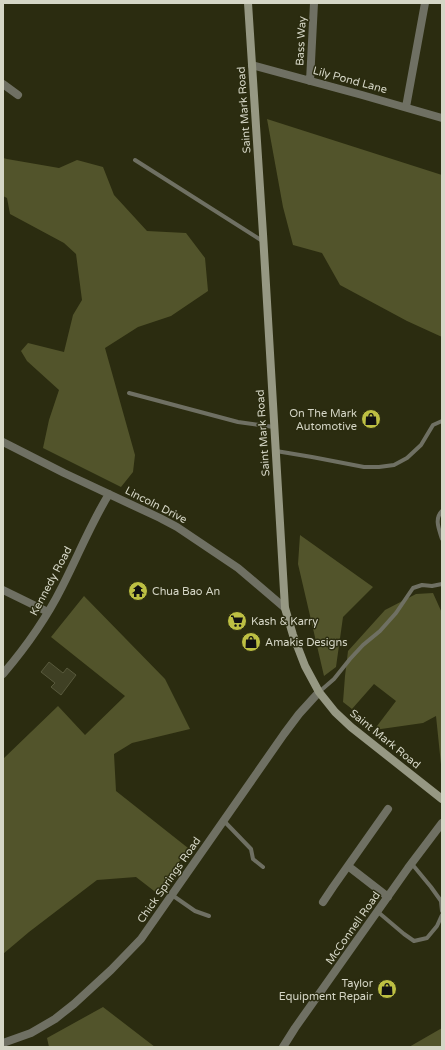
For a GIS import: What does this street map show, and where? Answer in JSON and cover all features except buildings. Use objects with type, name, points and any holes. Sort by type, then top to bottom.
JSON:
[{"type":"street","name":"Saint Mark Road","points":[[248,3],[264,242],[285,608],[299,651],[319,692],[335,712],[351,727],[442,799]]},
{"type":"street","name":"Bass Way","points":[[310,81],[314,3]]},
{"type":"street","points":[[406,107],[425,3]]},
{"type":"street","name":"Lily Pond Lane","points":[[252,65],[442,118]]},
{"type":"street","points":[[3,84],[18,95]]},
{"type":"street","name":"Lincoln Drive","points":[[3,442],[160,518],[191,536],[238,568],[285,608]]},
{"type":"street","name":"Kennedy Road","points":[[3,674],[32,638],[48,612],[62,588],[101,507],[109,494]]},
{"type":"street","points":[[3,590],[48,612]]},
{"type":"street","name":"Chick Springs Road","points":[[3,1043],[42,1028],[55,1019],[74,1004],[126,955],[140,939],[284,734],[299,714],[319,692]]},
{"type":"street","points":[[323,902],[388,809]]},
{"type":"street","name":"McConnell Road","points":[[283,1047],[411,864],[442,823]]},
{"type":"street","points":[[348,866],[388,897]]},
{"type":"lane","points":[[135,160],[264,242]]},
{"type":"lane","points":[[129,393],[238,422],[274,427]]},
{"type":"lane","points":[[276,451],[364,467],[394,465],[407,458],[421,445],[433,425],[442,421]]},
{"type":"lane","points":[[442,510],[439,514],[437,524],[442,539]]},
{"type":"lane","points":[[319,692],[334,678],[363,645],[380,631],[396,613],[413,588],[422,585],[432,586],[442,584]]},
{"type":"lane","points":[[223,820],[251,849],[253,859],[263,867]]},
{"type":"lane","points":[[411,864],[431,886],[441,901],[442,911]]},
{"type":"lane","points":[[172,894],[195,911],[209,916]]},
{"type":"lane","points":[[378,912],[414,941],[427,938],[437,926],[442,915]]},
{"type":"green space","points":[[267,119],[442,175],[442,337],[407,321],[340,285],[322,253],[293,245],[283,207]]},
{"type":"green space","points":[[3,158],[59,168],[77,160],[103,167],[114,195],[147,231],[186,233],[205,258],[208,291],[171,316],[138,327],[105,348],[135,455],[133,472],[121,487],[43,448],[49,420],[59,390],[27,361],[21,351],[28,343],[64,352],[73,315],[82,300],[76,254],[64,243],[10,214],[7,198],[3,196]]},
{"type":"green space","points":[[300,535],[373,587],[343,617],[336,667],[324,676],[298,564]]},
{"type":"green space","points":[[433,593],[442,613],[442,774],[436,716],[423,723],[374,730],[396,701],[374,684],[352,709],[343,702],[348,651],[385,610],[416,594]]},
{"type":"green space","points":[[84,596],[165,679],[190,729],[132,743],[114,754],[116,791],[188,848],[158,894],[136,877],[97,880],[29,932],[3,954],[3,759],[58,706],[85,735],[125,696],[51,637]]},
{"type":"green space","points":[[103,1007],[155,1047],[49,1047],[47,1038]]},
{"type":"green space","points":[[442,1028],[442,1047],[409,1047]]},
{"type":"place","name":"On The Mark Automotive","points":[[371,419]]},
{"type":"place","name":"Chua Bao An","points":[[138,591]]},
{"type":"place","name":"Kash & Karry","points":[[237,621]]},
{"type":"place","name":"Amakis Designs","points":[[251,642]]},
{"type":"place","name":"Taylor Equipment Repair","points":[[387,989]]}]
